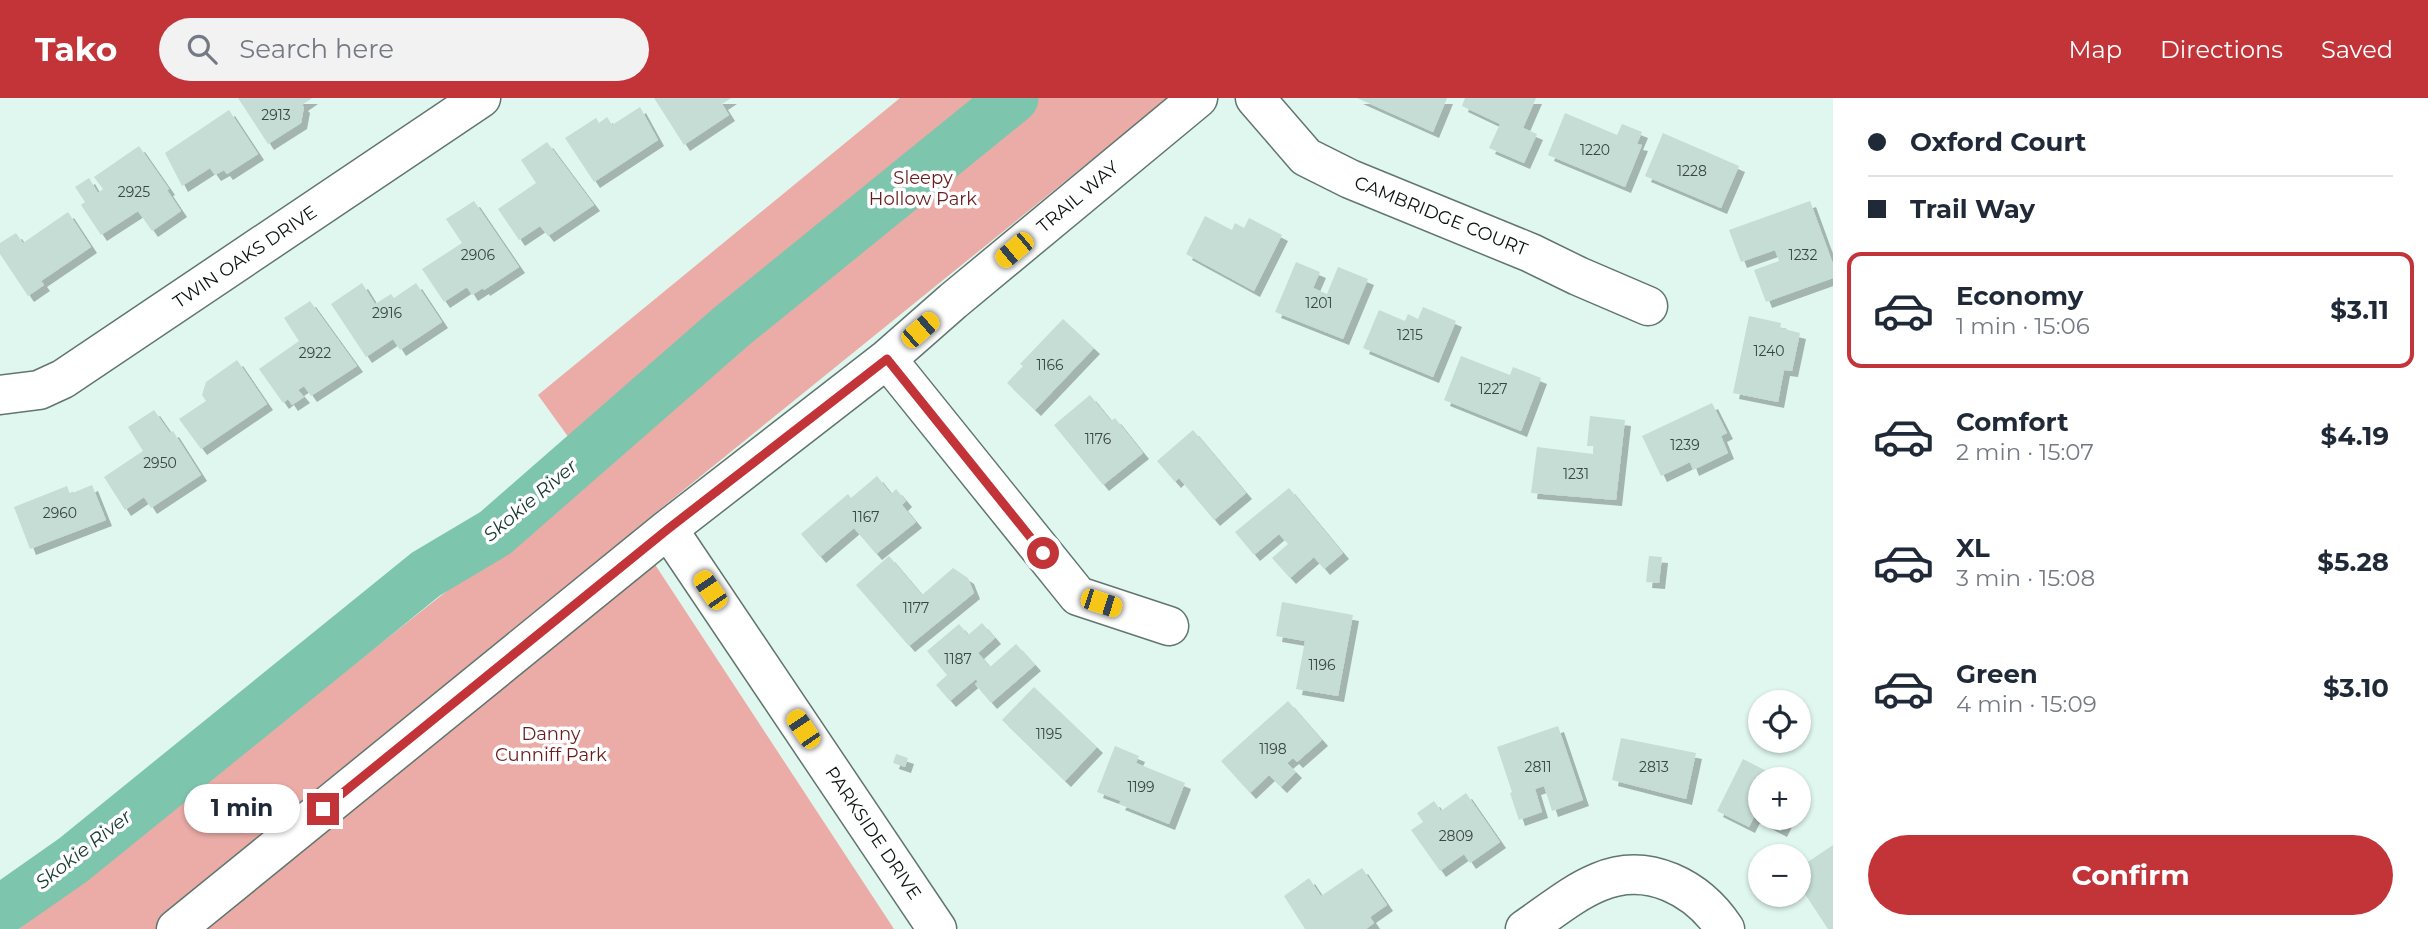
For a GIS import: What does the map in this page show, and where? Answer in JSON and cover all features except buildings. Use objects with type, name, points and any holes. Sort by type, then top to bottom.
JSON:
[{"type":"street","name":"TWIN OAKS DRIVE","points":[[0,395],[39,390],[64,379],[481,98]]},
{"type":"street","name":"TRAIL WAY","points":[[176,929],[668,529],[887,359],[1198,98]]},
{"type":"street","name":"CAMBRIDGE COURT","points":[[1255,98],[1306,157],[1350,179],[1531,253],[1648,306]]},
{"type":"street","points":[[887,359],[1078,596],[1169,626]]},
{"type":"street","name":"PARKSIDE DRIVE","points":[[668,529],[937,929]]},
{"type":"street","points":[[1525,929],[1581,891],[1601,881],[1630,874],[1663,880],[1695,894],[1712,910],[1725,929]]},
{"type":"green space","name":"Danny Cunniff Park","points":[[900,98],[1168,98],[633,531],[894,929],[19,929],[595,474],[538,395]]},
{"type":"waterway","name":"Skokie River","points":[[0,911],[73,860],[426,574],[495,533],[732,326],[1013,98]]},
{"type":"route","points":[[323,809],[668,529],[887,359],[1043,553]]},
{"type":"park label","name":"Sleepy Hollow Park","points":[[923,188]]}]
